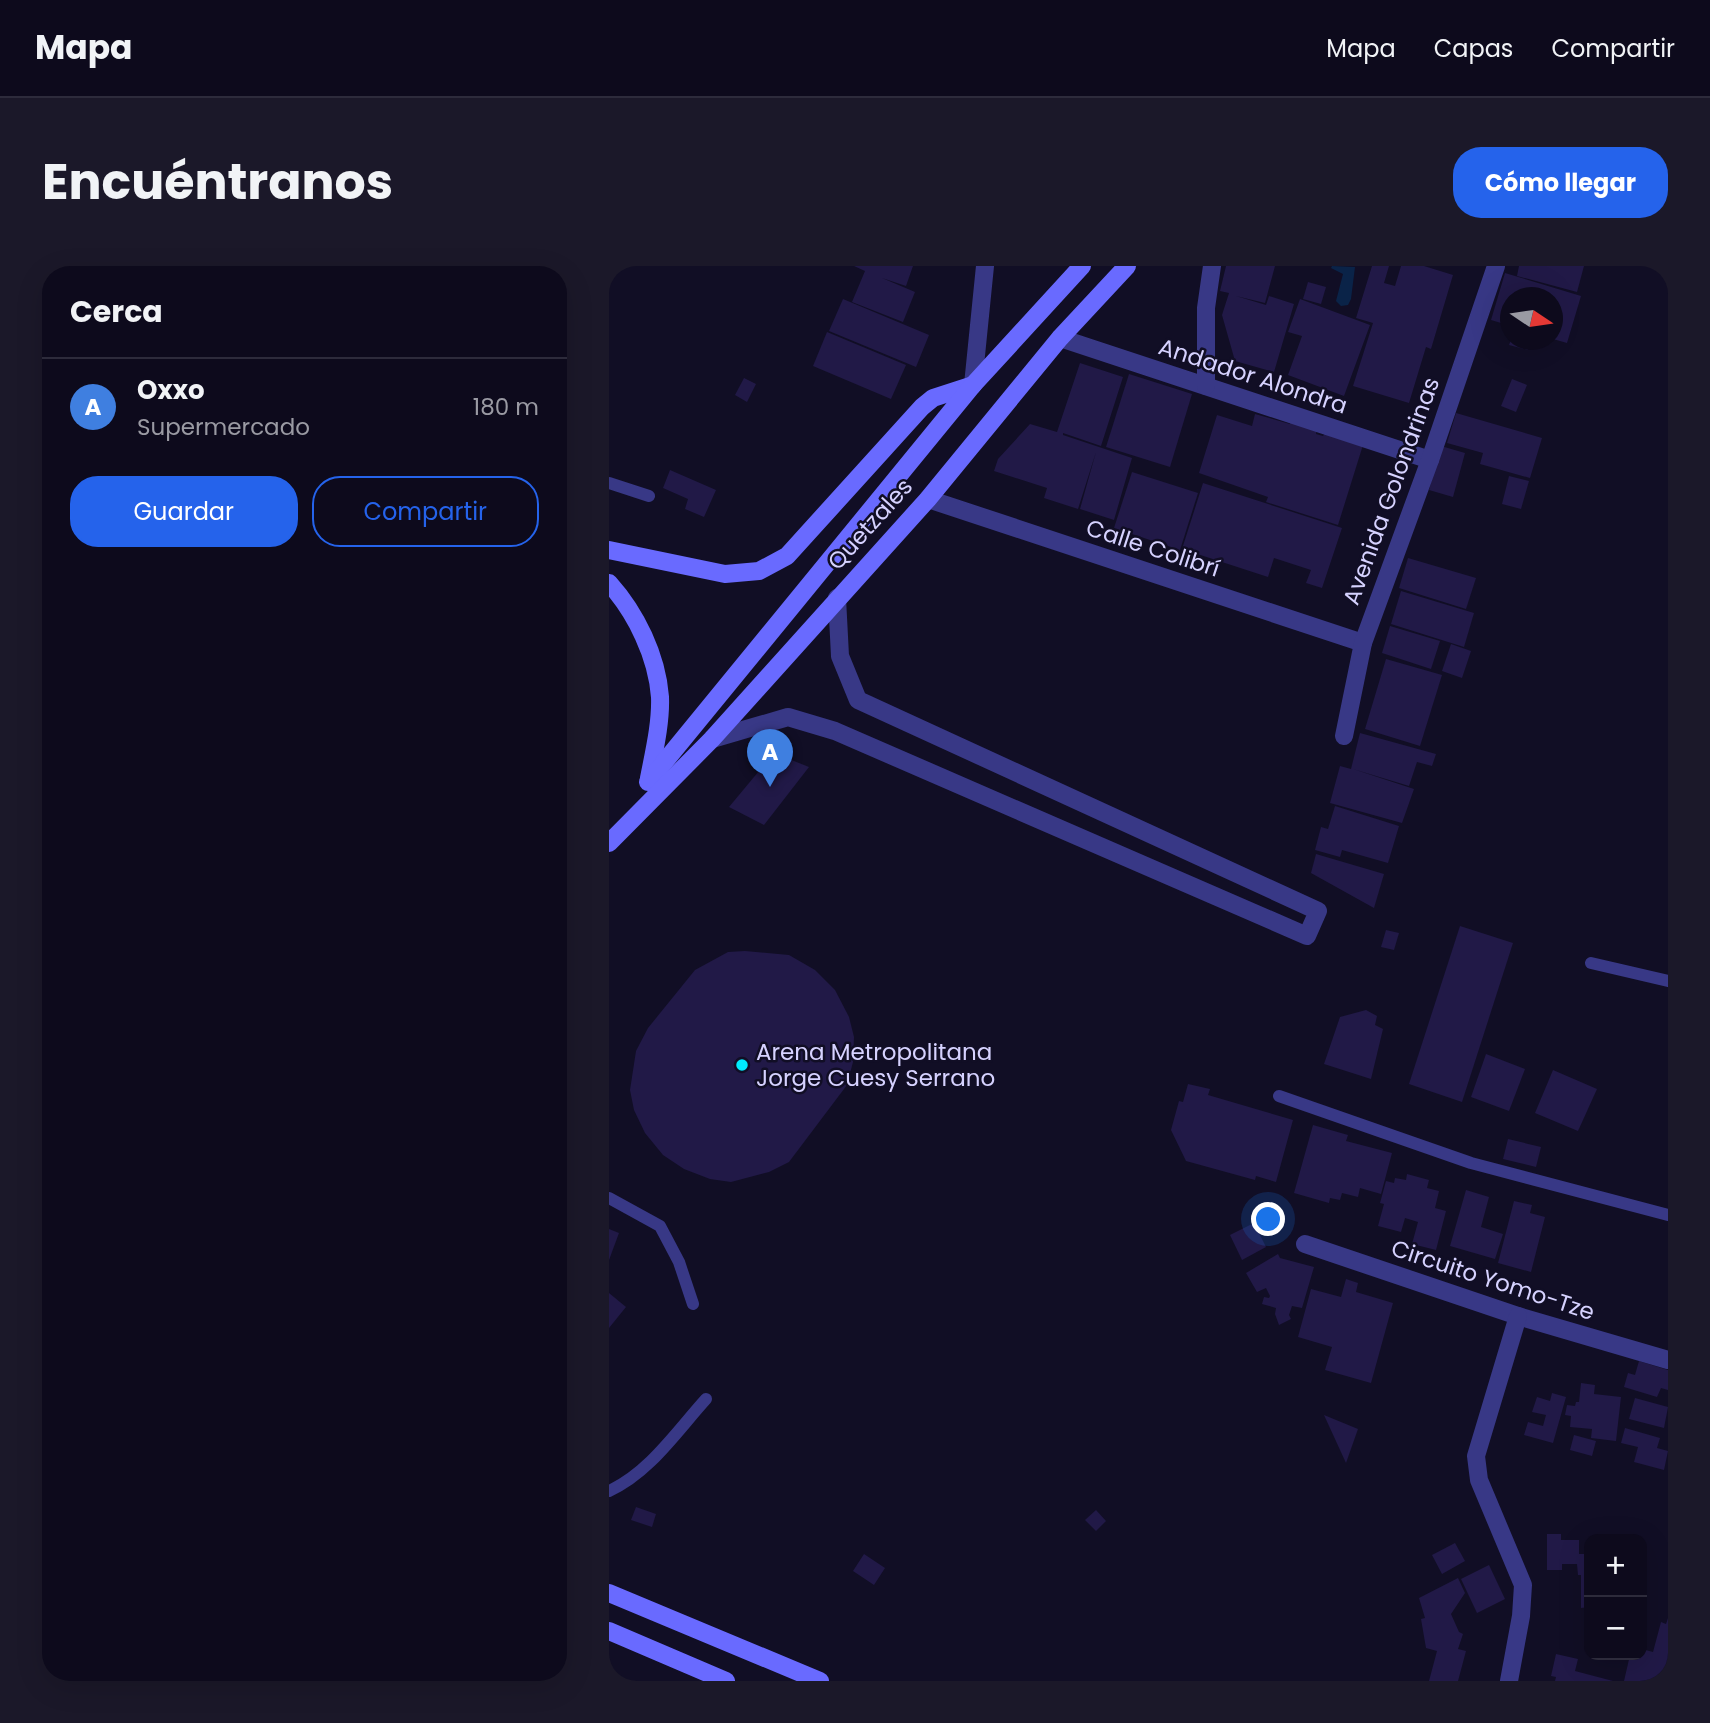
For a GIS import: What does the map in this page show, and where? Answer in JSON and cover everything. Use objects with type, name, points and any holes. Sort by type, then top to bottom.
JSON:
[{"type":"main road","name":"Quetzales","points":[[648,782],[973,385],[1082,266]]},
{"type":"main road","name":"Quetzales","points":[[609,842],[712,739],[927,499],[1060,338],[1127,266]]},
{"type":"main road","points":[[609,550],[725,574],[759,571],[787,556],[927,402],[973,385]]},
{"type":"main road","points":[[609,583],[645,635],[660,697],[655,747],[642,809]]},
{"type":"main road","points":[[609,1593],[820,1681]]},
{"type":"main road","points":[[609,1631],[726,1681]]},
{"type":"street","points":[[973,385],[985,266]]},
{"type":"street","points":[[1206,386],[1206,308],[1212,266]]},
{"type":"street","name":"Avenida Golondrinas","points":[[1344,736],[1363,643],[1430,460],[1496,266]]},
{"type":"street","name":"Andador Alondra","points":[[1060,338],[1430,460]]},
{"type":"street","name":"Calle Colibrí","points":[[927,499],[1363,643]]},
{"type":"street","points":[[712,739],[788,717],[835,731],[1307,936],[1318,911],[858,700],[839,656],[837,598]]},
{"type":"street","points":[[1103,847],[1113,817]]},
{"type":"street","name":"Circuito Yomo-Tze","points":[[1305,1244],[1518,1316],[1668,1360]]},
{"type":"street","points":[[1509,1681],[1521,1616],[1523,1585],[1479,1480],[1476,1456],[1518,1316]]},
{"type":"lane","points":[[609,483],[649,496]]},
{"type":"lane","points":[[1591,962],[1668,981]]},
{"type":"lane","points":[[1279,1096],[1471,1163],[1668,1215]]},
{"type":"lane","points":[[609,1198],[660,1226],[680,1262],[693,1304]]},
{"type":"lane","points":[[609,1492],[640,1472],[706,1399]]},
{"type":"water","points":[[1355,267],[1348,305],[1341,306],[1336,301],[1343,274],[1331,268]]},
{"type":"building","points":[[854,266],[913,266],[906,286],[882,278],[915,292],[903,322],[852,302],[865,271]]},
{"type":"building","points":[[1226,266],[1275,266],[1265,303],[1236,296],[1266,305],[1269,296],[1294,304],[1274,372],[1235,361],[1222,315],[1229,293],[1220,291]]},
{"type":"building","points":[[1372,266],[1389,266],[1384,283],[1395,286],[1401,266],[1424,266],[1453,275],[1431,349],[1426,347],[1409,403],[1353,386],[1373,323],[1356,318]]},
{"type":"building","points":[[1519,266],[1584,266],[1577,292],[1517,276]]},
{"type":"building","points":[[1505,273],[1551,287],[1501,287]]},
{"type":"building","points":[[1308,282],[1326,287],[1321,304],[1303,299]]},
{"type":"building","points":[[1500,290],[1500,323],[1491,320]]},
{"type":"building","points":[[1563,291],[1581,296],[1567,343],[1563,342]]},
{"type":"building","points":[[843,299],[929,335],[916,367],[829,331]]},
{"type":"building","points":[[1300,299],[1370,325],[1344,396],[1288,375],[1302,336],[1288,332]]},
{"type":"building","points":[[827,332],[906,365],[891,399],[813,366]]},
{"type":"building","points":[[1080,363],[1123,377],[1101,446],[1063,433],[1132,458],[1114,520],[1080,509],[1096,452],[1078,509],[1044,498],[1047,488],[994,471],[998,459],[1030,424],[1057,432]]},
{"type":"building","points":[[1129,374],[1192,394],[1170,467],[1106,447]]},
{"type":"building","points":[[744,378],[756,384],[747,402],[735,395]]},
{"type":"building","points":[[1512,379],[1527,385],[1516,412],[1501,406]]},
{"type":"building","points":[[1456,413],[1542,438],[1530,478],[1480,464],[1483,453],[1447,443]]},
{"type":"building","points":[[1255,414],[1290,424],[1291,420],[1317,428],[1316,434],[1323,436],[1325,433],[1363,445],[1338,525],[1266,502],[1268,497],[1199,473],[1217,415],[1252,426]]},
{"type":"building","points":[[1441,446],[1465,453],[1453,497],[1429,490]]},
{"type":"building","points":[[670,470],[716,490],[704,517],[685,509],[688,499],[663,488]]},
{"type":"building","points":[[1132,472],[1198,493],[1180,550],[1114,528]]},
{"type":"building","points":[[1509,476],[1529,481],[1521,509],[1502,504]]},
{"type":"building","points":[[1203,483],[1342,528],[1322,588],[1306,583],[1311,570],[1274,558],[1268,577],[1182,549]]},
{"type":"building","points":[[1408,558],[1476,578],[1466,609],[1399,588]]},
{"type":"building","points":[[1401,591],[1474,613],[1464,647],[1391,624]]},
{"type":"building","points":[[1390,626],[1440,641],[1431,669],[1382,653]]},
{"type":"building","points":[[1451,644],[1471,651],[1462,678],[1442,671]]},
{"type":"building","points":[[1386,659],[1442,675],[1420,746],[1365,729]]},
{"type":"building","points":[[1360,733],[1436,754],[1432,766],[1417,762],[1409,786],[1353,769],[1414,789],[1402,823],[1330,803],[1340,766],[1351,769]]},
{"type":"building","points":[[774,753],[809,767],[764,825],[729,807]]},
{"type":"building","points":[[1335,806],[1399,826],[1388,863],[1342,850],[1340,857],[1315,850],[1321,827],[1328,829]]},
{"type":"building","points":[[1316,854],[1384,874],[1374,908],[1311,873]]},
{"type":"building","points":[[1460,926],[1513,943],[1462,1102],[1409,1084]]},
{"type":"building","points":[[1386,930],[1399,933],[1394,950],[1381,947]]},
{"type":"building","name":"Arena Metropolitana Jorge Cuesy Serrano","points":[[728,952],[789,955],[815,970],[835,990],[849,1017],[854,1037],[853,1062],[847,1085],[789,1162],[769,1172],[731,1182],[710,1179],[684,1169],[663,1155],[645,1133],[634,1110],[630,1090],[636,1051],[648,1028],[695,970]]},
{"type":"building","points":[[1366,1010],[1377,1016],[1375,1025],[1383,1029],[1371,1079],[1324,1064],[1340,1017]]},
{"type":"building","points":[[1486,1054],[1525,1069],[1509,1111],[1471,1097]]},
{"type":"building","points":[[1553,1070],[1597,1089],[1578,1131],[1535,1113]]},
{"type":"building","points":[[1188,1084],[1210,1089],[1208,1095],[1293,1120],[1276,1182],[1256,1176],[1255,1180],[1186,1161],[1171,1130],[1179,1101],[1183,1102]]},
{"type":"building","points":[[1313,1125],[1348,1135],[1346,1141],[1392,1153],[1381,1194],[1360,1188],[1358,1197],[1342,1193],[1340,1200],[1330,1198],[1329,1203],[1294,1193]]},
{"type":"building","points":[[1508,1139],[1541,1147],[1536,1167],[1503,1159]]},
{"type":"building","points":[[1407,1174],[1429,1180],[1427,1188],[1439,1191],[1435,1208],[1446,1211],[1436,1250],[1412,1244],[1418,1222],[1405,1218],[1401,1232],[1378,1226],[1386,1181],[1394,1183],[1395,1178],[1406,1180]]},
{"type":"building","points":[[1466,1190],[1489,1197],[1481,1227],[1503,1234],[1495,1259],[1450,1246]]},
{"type":"building","points":[[1514,1201],[1532,1205],[1530,1213],[1545,1217],[1531,1272],[1498,1263]]},
{"type":"building","points":[[1254,1223],[1266,1247],[1242,1260],[1230,1235]]},
{"type":"building","points":[[609,1229],[619,1233],[609,1260]]},
{"type":"building","points":[[1278,1254],[1280,1258],[1314,1267],[1302,1308],[1292,1306],[1289,1315],[1291,1319],[1279,1325],[1276,1308],[1262,1304],[1264,1297],[1270,1296],[1266,1288],[1257,1292],[1246,1273]]},
{"type":"building","points":[[1346,1279],[1358,1283],[1356,1292],[1393,1303],[1371,1383],[1325,1370],[1332,1347],[1298,1337],[1311,1289],[1341,1297]]},
{"type":"building","points":[[609,1293],[626,1307],[609,1328]]},
{"type":"building","points":[[1639,1361],[1668,1370],[1668,1390],[1661,1388],[1657,1397],[1624,1387],[1628,1373],[1635,1375]]},
{"type":"building","points":[[1581,1383],[1595,1385],[1594,1394],[1621,1397],[1616,1441],[1591,1438],[1592,1429],[1570,1427],[1571,1416],[1565,1415],[1567,1405],[1575,1406],[1576,1402],[1579,1402]]},
{"type":"building","points":[[1552,1393],[1566,1397],[1553,1443],[1524,1435],[1528,1422],[1543,1426],[1546,1415],[1532,1412],[1537,1397],[1550,1401]]},
{"type":"building","points":[[1635,1398],[1668,1407],[1664,1428],[1629,1419]]},
{"type":"building","points":[[1324,1415],[1358,1429],[1346,1463]]},
{"type":"building","points":[[1625,1428],[1660,1438],[1657,1448],[1668,1451],[1664,1470],[1634,1462],[1638,1447],[1621,1443]]},
{"type":"building","points":[[1574,1435],[1596,1441],[1592,1456],[1570,1450]]},
{"type":"building","points":[[636,1507],[656,1514],[652,1527],[631,1520]]},
{"type":"building","points":[[1096,1510],[1106,1521],[1096,1531],[1085,1520]]},
{"type":"building","points":[[1547,1534],[1561,1534],[1561,1540],[1579,1540],[1579,1554],[1584,1554],[1584,1608],[1581,1608],[1581,1575],[1578,1575],[1577,1564],[1562,1564],[1562,1570],[1547,1570]]},
{"type":"building","points":[[1455,1543],[1465,1561],[1442,1574],[1432,1555]]},
{"type":"building","points":[[864,1554],[885,1568],[874,1585],[853,1571]]},
{"type":"building","points":[[1489,1565],[1505,1599],[1477,1613],[1461,1579]]},
{"type":"building","points":[[1458,1578],[1465,1593],[1451,1614],[1459,1632],[1463,1634],[1458,1649],[1466,1651],[1458,1681],[1429,1681],[1437,1651],[1426,1648],[1421,1619],[1425,1618],[1419,1598]]},
{"type":"building","points":[[1668,1618],[1668,1681],[1624,1681],[1629,1660],[1647,1660],[1647,1650],[1653,1652],[1661,1622],[1666,1624]]},
{"type":"building","points":[[1556,1654],[1578,1659],[1575,1671],[1613,1681],[1555,1681],[1556,1677],[1551,1676]]},
{"type":"place","name":"Oxxo","points":[[770,787]]},
{"type":"place","name":"Arena Metropolitana Jorge Cuesy Serrano","points":[[742,1065]]}]
